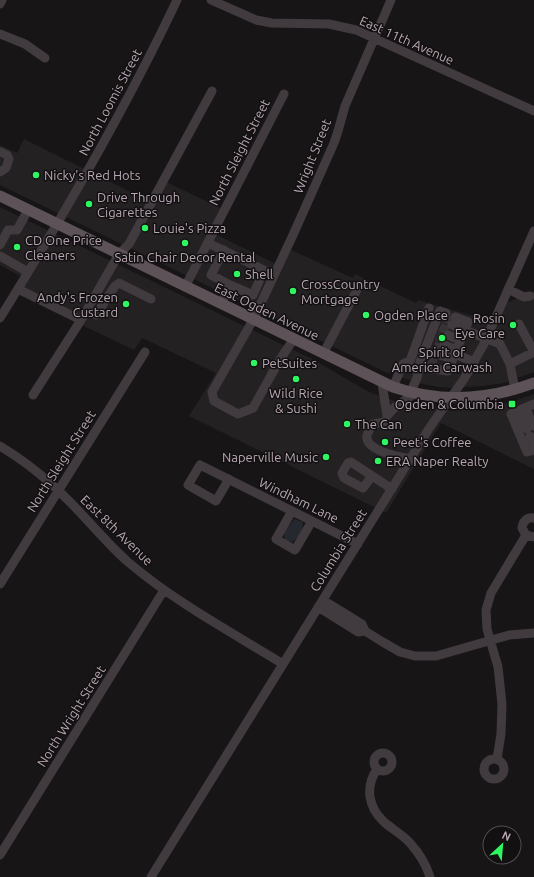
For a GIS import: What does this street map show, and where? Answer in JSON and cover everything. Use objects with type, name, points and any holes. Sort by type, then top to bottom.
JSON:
[{"type":"main road","name":"East Ogden Avenue","points":[[0,196],[293,340],[393,387],[429,397],[450,398],[480,397],[516,390],[534,383]]},
{"type":"street","points":[[0,4],[2,0]]},
{"type":"street","name":"North Loomis Street","points":[[0,318],[58,224],[129,96],[177,0]]},
{"type":"street","name":"East 11th Avenue","points":[[211,0],[256,20],[272,23],[329,24],[356,30],[534,111]]},
{"type":"street","name":"Wright Street","points":[[293,340],[279,361],[253,408],[238,414],[214,401],[212,392],[253,320],[334,143],[345,106],[391,0]]},
{"type":"street","points":[[0,34],[25,44],[45,58]]},
{"type":"street","points":[[33,395],[81,320],[119,254],[128,244],[212,91]]},
{"type":"street","name":"North Sleight Street","points":[[185,286],[284,94]]},
{"type":"street","points":[[0,172],[6,168],[9,159],[7,155],[1,152]]},
{"type":"street","points":[[0,245],[8,230],[17,230],[28,210]]},
{"type":"street","name":"Columbia Street","points":[[151,877],[410,459],[464,379],[486,339],[534,231]]},
{"type":"street","points":[[208,242],[274,275]]},
{"type":"street","points":[[224,250],[211,275],[230,285],[253,295],[264,270]]},
{"type":"street","points":[[0,256],[28,272]]},
{"type":"street","points":[[96,315],[115,286],[119,284],[151,298]]},
{"type":"street","points":[[221,304],[230,285]]},
{"type":"street","points":[[323,354],[359,286]]},
{"type":"street","points":[[18,289],[81,320]]},
{"type":"street","points":[[508,289],[524,297],[532,295],[534,306]]},
{"type":"street","points":[[393,387],[402,364],[410,362],[430,308]]},
{"type":"street","points":[[382,383],[387,416],[395,407],[412,393],[417,378],[437,339],[468,322],[448,371],[437,339]]},
{"type":"street","points":[[510,364],[534,352],[520,324]]},
{"type":"street","points":[[437,339],[458,346]]},
{"type":"street","points":[[437,339],[458,346],[486,339],[500,344],[510,364],[516,390]]},
{"type":"street","points":[[437,339],[458,346],[474,362]]},
{"type":"street","name":"North Sleight Street","points":[[0,584],[145,352]]},
{"type":"street","points":[[523,409],[533,448],[527,452],[511,414],[523,409]]},
{"type":"street","points":[[384,422],[373,424],[367,435],[367,440],[371,446],[391,456],[410,459]]},
{"type":"street","name":"East 8th Avenue","points":[[0,446],[34,470],[58,491],[114,549],[148,579],[283,664]]},
{"type":"street","points":[[372,476],[392,489]]},
{"type":"street","name":"Windham Lane","points":[[229,479],[358,544]]},
{"type":"street","points":[[292,511],[276,539],[295,550],[312,521]]},
{"type":"street","points":[[496,759],[500,734],[502,704],[498,667],[486,621],[487,603],[494,589],[530,536],[522,528],[523,522],[528,518],[534,518]]},
{"type":"street","name":"North Wright Street","points":[[0,855],[164,590]]},
{"type":"street","points":[[320,604],[362,624],[365,631],[400,652],[421,657],[445,654],[519,634],[534,633]]},
{"type":"street","points":[[377,769],[372,777],[369,790],[370,798],[375,810],[385,823],[411,844],[422,860],[430,877]]},
{"type":"path","points":[[298,359],[300,370]]},
{"type":"shaded area","points":[[24,139],[153,203],[166,182],[223,209],[209,231],[280,266],[289,249],[353,278],[355,274],[416,303],[418,300],[494,322],[506,303],[534,291],[534,372],[504,383],[452,388],[418,383],[385,372],[0,185],[0,145],[17,153]]},
{"type":"shaded area","points":[[0,207],[312,359],[369,392],[380,396],[409,406],[454,411],[508,403],[534,394],[534,469],[441,423],[386,513],[189,416],[216,373],[142,338],[134,350],[13,292],[22,277],[0,265]]},
{"type":"shaded area","points":[[294,519],[303,522],[303,525],[299,536],[292,542],[286,540],[284,536]]},
{"type":"tunnel","points":[[444,318],[453,322]]},
{"type":"tunnel","points":[[440,327],[449,331]]},
{"type":"tunnel","points":[[437,336],[446,340]]},
{"type":"tunnel","points":[[434,346],[443,349]]},
{"type":"tunnel","points":[[428,360],[437,364]]},
{"type":"place","name":"Nicky's Red Hots","points":[[36,175]]},
{"type":"place","name":"Drive Through Cigarettes","points":[[89,204]]},
{"type":"place","name":"Louie's Pizza","points":[[145,228]]},
{"type":"place","name":"Satin Chair Decor Rental","points":[[185,243]]},
{"type":"place","name":"CD One Price Cleaners","points":[[17,247]]},
{"type":"place","name":"Shell","points":[[237,274]]},
{"type":"place","name":"CrossCountry Mortgage","points":[[293,291]]},
{"type":"place","name":"Andy's Frozen Custard","points":[[126,304]]},
{"type":"place","name":"Ogden Place","points":[[366,315]]},
{"type":"place","name":"Rosin Eye Care","points":[[513,325]]},
{"type":"place","name":"Spirit of America Carwash","points":[[442,338]]},
{"type":"place","name":"PetSuites","points":[[254,363]]},
{"type":"place","name":"Wild Rice & Sushi","points":[[296,379]]},
{"type":"place","name":"Ogden & Columbia","points":[[512,404]]},
{"type":"place","name":"The Can","points":[[347,424]]},
{"type":"place","name":"Peet's Coffee","points":[[385,442]]},
{"type":"place","name":"Naperville Music","points":[[326,457]]},
{"type":"place","name":"ERA Naper Realty","points":[[378,461]]}]
